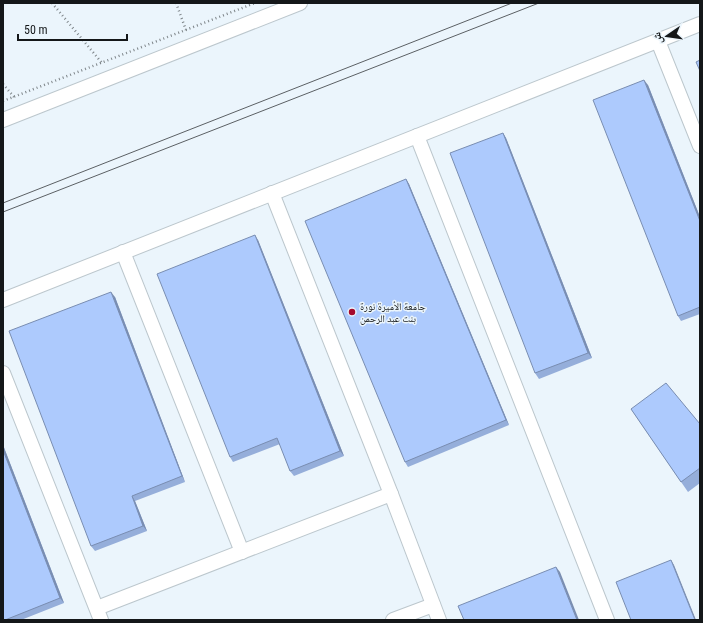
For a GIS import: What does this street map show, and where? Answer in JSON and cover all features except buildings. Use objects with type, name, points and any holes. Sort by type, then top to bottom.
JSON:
[{"type":"street","points":[[3,120],[300,3]]},
{"type":"street","points":[[3,300],[700,24]]},
{"type":"street","points":[[658,41],[700,146]]},
{"type":"street","points":[[417,136],[607,620]]},
{"type":"street","points":[[272,193],[439,620]]},
{"type":"street","points":[[123,252],[242,552]]},
{"type":"street","points":[[3,373],[99,614],[242,552],[391,494]]},
{"type":"street","points":[[393,620],[433,604]]},
{"type":"path","points":[[52,3],[102,63]]},
{"type":"path","points":[[176,3],[186,30]]},
{"type":"path","points":[[3,101],[255,3]]},
{"type":"path","points":[[3,84],[14,97]]},
{"type":"tram line","points":[[3,203],[512,3]]},
{"type":"tram line","points":[[3,212],[539,3]]},
{"type":"place","name":"جامعة الأميرة نورة بنت عبد الرحمن","points":[[352,312]]}]
